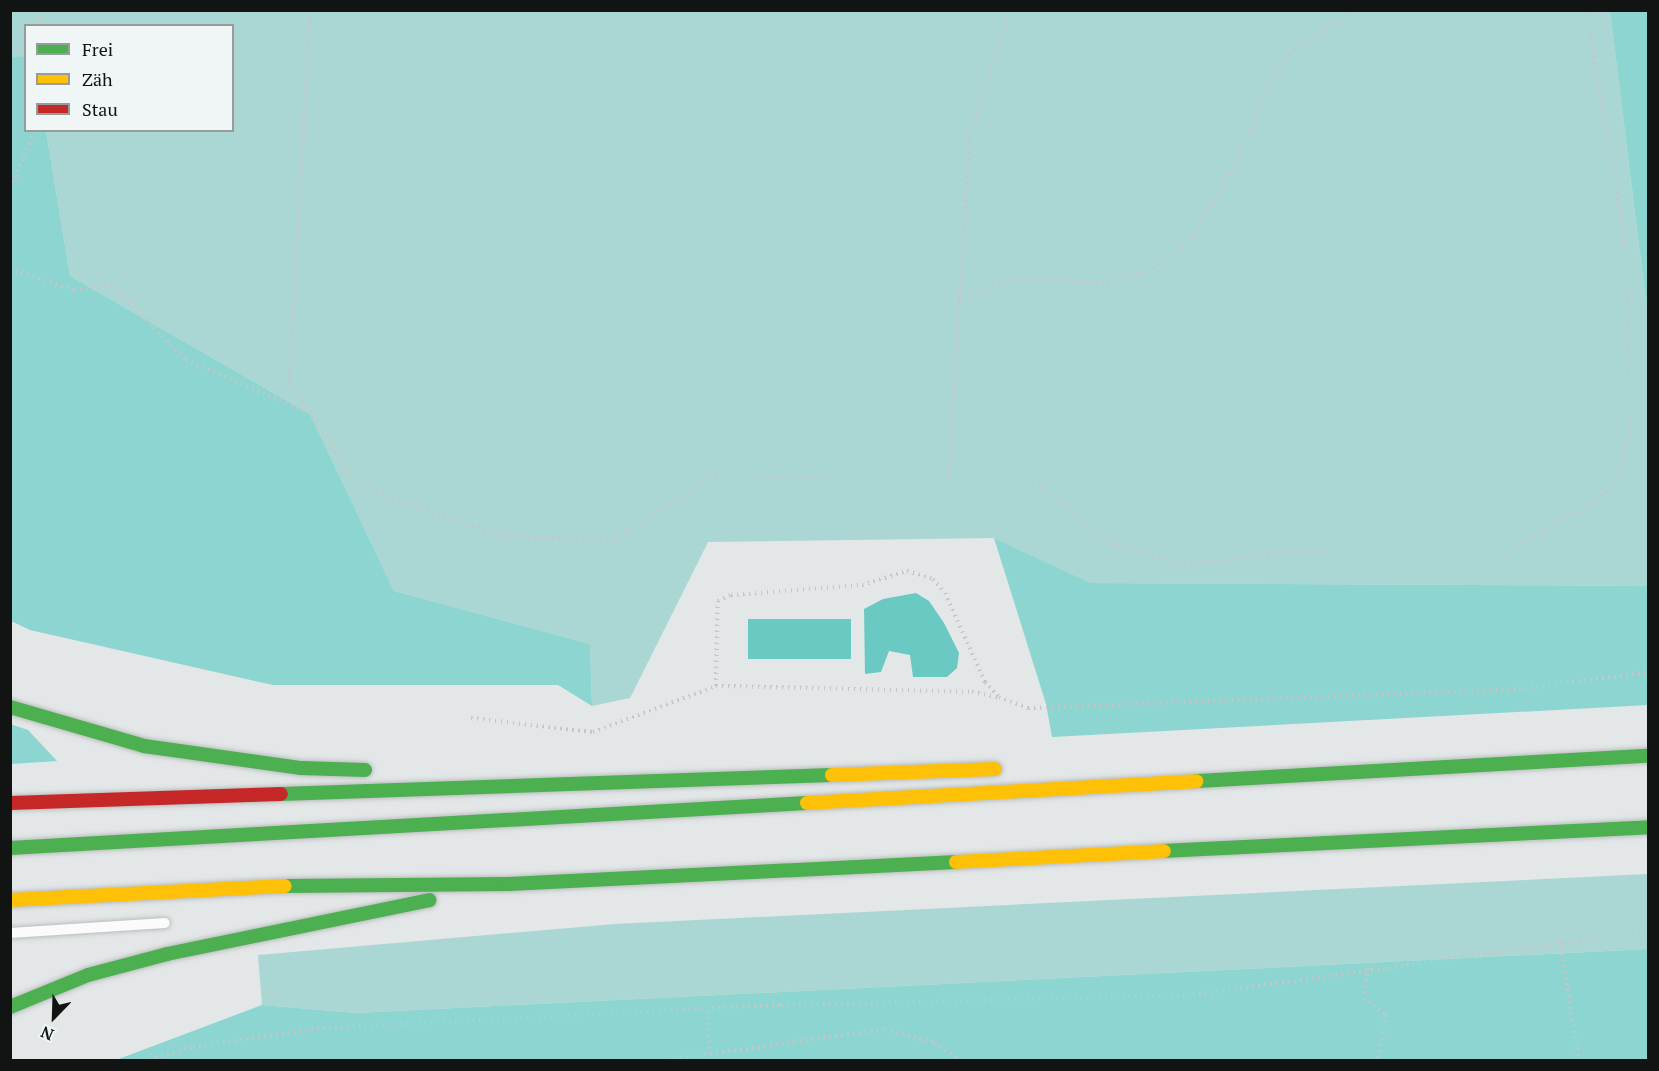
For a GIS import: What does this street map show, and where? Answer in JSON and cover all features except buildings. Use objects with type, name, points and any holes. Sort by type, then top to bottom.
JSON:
[{"type":"highway","points":[[10,707],[144,746],[301,768],[383,771]]},
{"type":"highway","points":[[10,848],[1285,772],[1648,756]]},
{"type":"highway","points":[[1262,760],[1285,772]]},
{"type":"highway","points":[[10,803],[1014,768]]},
{"type":"highway","points":[[430,773],[540,783]]},
{"type":"highway","points":[[10,900],[221,887],[508,884],[1648,827]]},
{"type":"highway","points":[[10,1007],[88,975],[167,954],[508,884]]},
{"type":"lane","points":[[10,933],[165,923]]},
{"type":"path","points":[[310,10],[289,382],[359,486],[504,537],[614,540],[709,478],[1040,485],[1112,543],[1184,565],[1313,549],[1514,549],[1614,488],[1629,436],[1626,247],[1586,10]]},
{"type":"path","points":[[948,483],[970,138],[1009,10]]},
{"type":"path","points":[[959,300],[1018,279],[1107,283],[1154,269],[1192,237],[1234,168],[1269,85],[1290,54],[1355,10]]},
{"type":"path","points":[[10,188],[33,132]]},
{"type":"path","points":[[10,269],[74,290],[112,285],[186,360],[310,414]]},
{"type":"path","points":[[717,686],[714,621],[718,601],[731,595],[862,585],[907,571],[933,579],[945,593],[985,682],[999,697]]},
{"type":"path","points":[[471,718],[593,732],[717,686],[972,692],[999,697],[1029,708],[1046,704],[1117,708],[1519,689],[1648,672]]},
{"type":"path","points":[[150,1060],[193,1047],[322,1028],[708,1011],[780,1005],[1193,995],[1368,968],[1648,931]]},
{"type":"path","points":[[1560,942],[1579,1060]]},
{"type":"path","points":[[1368,968],[1364,998],[1386,1015],[1378,1060]]},
{"type":"path","points":[[708,1011],[710,1057]]},
{"type":"path","points":[[669,1060],[710,1057],[885,1029],[935,1043],[959,1060]]},
{"type":"shaded area","points":[[10,11],[1610,11],[1648,317],[1648,586],[1091,583],[994,538],[708,542],[630,698],[592,706],[590,644],[394,591],[310,414],[70,276],[46,132],[234,132],[234,24],[24,24],[24,56],[11,57]]},
{"type":"shaded area","points":[[1610,11],[1648,11],[1648,317]]},
{"type":"shaded area","points":[[24,56],[24,132],[46,132],[70,276],[310,414],[394,591],[590,644],[592,706],[558,685],[273,685],[30,630],[11,621],[10,57]]},
{"type":"shaded area","points":[[994,538],[1091,583],[1648,586],[1648,705],[1052,737],[1046,704]]},
{"type":"shaded area","points":[[916,593],[929,601],[944,623],[959,653],[957,668],[947,677],[913,677],[910,655],[889,651],[881,672],[865,674],[864,609],[883,599]]},
{"type":"shaded area","points":[[748,619],[851,619],[851,659],[748,659]]},
{"type":"shaded area","points":[[10,724],[28,730],[57,761],[11,764]]},
{"type":"shaded area","points":[[1648,874],[1648,949],[356,1013],[262,1005],[258,955],[615,924]]},
{"type":"shaded area","points":[[1648,949],[1648,1060],[116,1060],[262,1005],[356,1013]]},
{"type":"traffic: fast","points":[[10,707],[144,746],[301,768],[365,770]]},
{"type":"traffic: fast","points":[[1196,781],[1648,756]]},
{"type":"traffic: fast","points":[[281,794],[832,775]]},
{"type":"traffic: fast","points":[[10,848],[807,803]]},
{"type":"traffic: fast","points":[[1164,851],[1648,827]]},
{"type":"traffic: fast","points":[[285,886],[509,884],[956,862]]},
{"type":"traffic: fast","points":[[10,1007],[88,975],[167,954],[430,900]]},
{"type":"traffic: slow","points":[[832,775],[995,769]]},
{"type":"traffic: slow","points":[[807,803],[1196,781]]},
{"type":"traffic: slow","points":[[956,862],[1164,851]]},
{"type":"traffic: slow","points":[[10,900],[285,886]]},
{"type":"traffic: jam","points":[[10,803],[281,794]]}]
